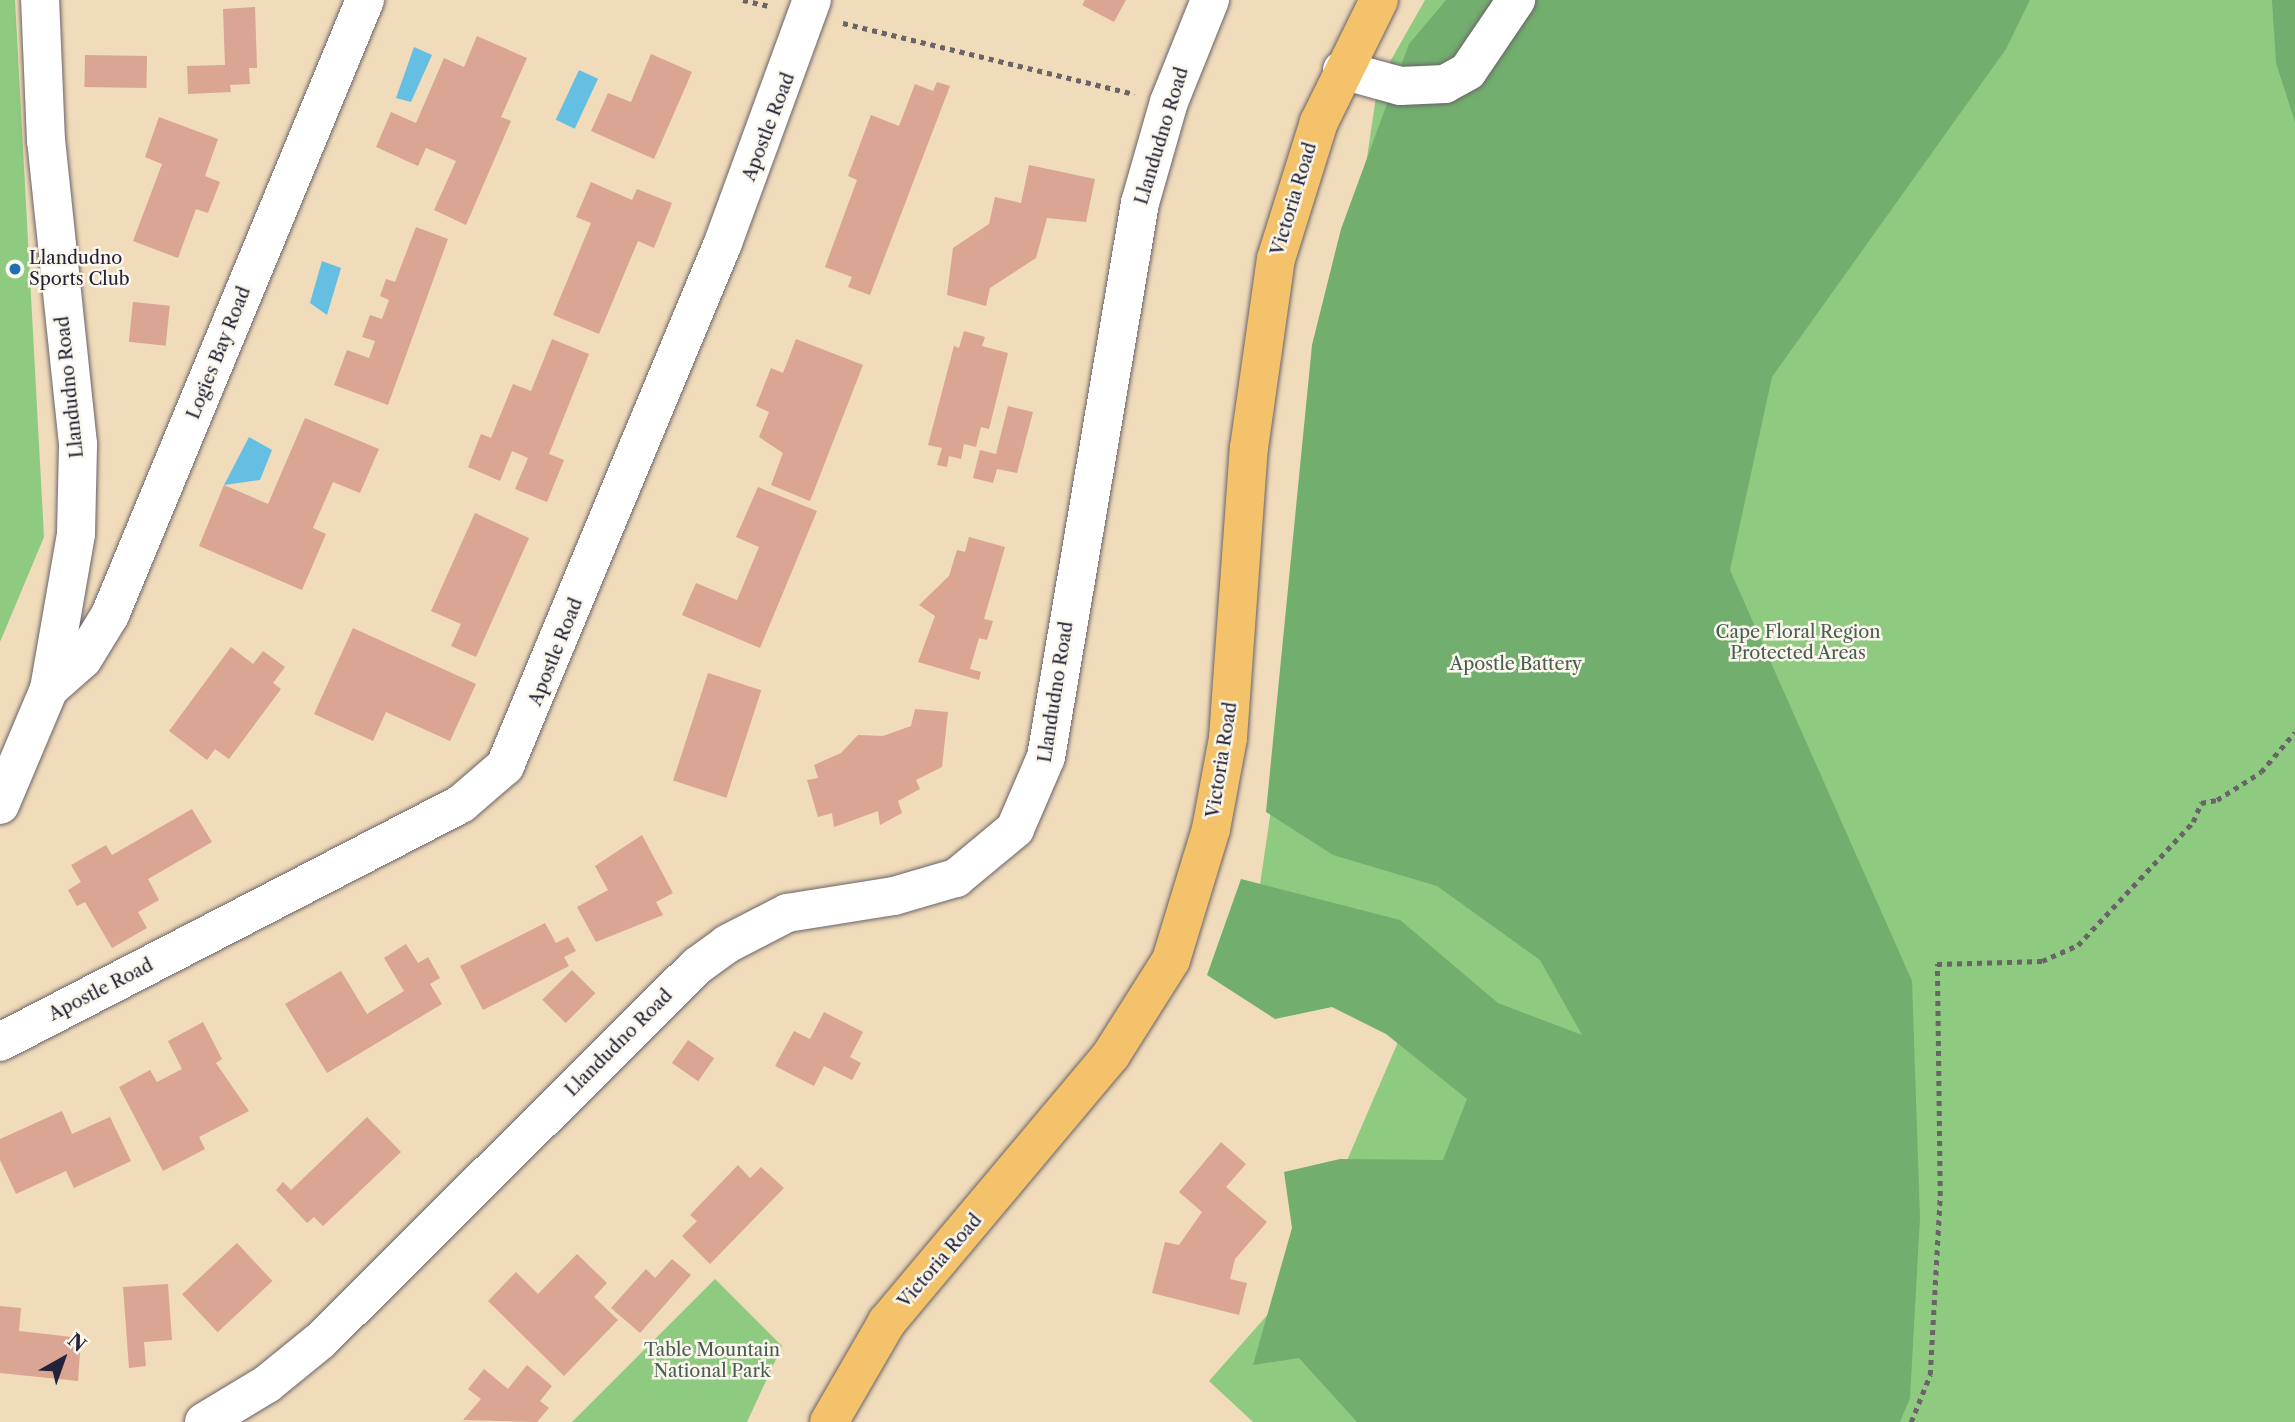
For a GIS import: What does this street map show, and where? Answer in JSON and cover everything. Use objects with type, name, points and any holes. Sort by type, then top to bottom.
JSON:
[{"type":"main road","name":"Victoria Road","points":[[829,1422],[848,1380],[887,1322],[1096,1075],[1147,1005],[1171,960],[1208,841],[1228,738],[1249,448],[1276,259],[1298,179],[1342,70],[1379,0]]},
{"type":"street","name":"Llandudno Road","points":[[0,804],[49,689],[76,534],[78,444],[46,141],[40,0]]},
{"type":"street","name":"Logies Bay Road","points":[[49,689],[83,659],[110,615],[365,0]]},
{"type":"street","name":"Llandudno Road","points":[[204,1422],[267,1384],[320,1341],[697,966],[727,944],[787,913],[894,896],[957,878],[1015,829],[1046,757],[1140,203],[1169,103],[1210,0]]},
{"type":"street","points":[[1342,70],[1400,86],[1445,84],[1468,71],[1516,0]]},
{"type":"street","name":"Apostle Road","points":[[0,1042],[461,804],[505,766],[816,5]]},
{"type":"path","points":[[743,0],[816,5],[1169,103]]},
{"type":"path","points":[[1911,1422],[1930,1375],[1943,1083],[1937,964],[2042,961],[2078,945],[2193,822],[2201,803],[2217,800],[2261,772],[2295,732]]},
{"type":"green space","name":"Llandudno Sports Club","points":[[0,0],[15,0],[44,537],[0,642]]},
{"type":"green space","name":"Cape Floral Region Protected Areas","points":[[1425,0],[2295,0],[2295,1422],[1253,1422],[1209,1381],[1293,1286],[1426,977],[1253,932],[1378,83]]},
{"type":"green space","name":"Apostle Battery","points":[[1446,0],[2030,0],[2006,49],[1772,377],[1730,570],[1912,981],[1920,1218],[1910,1398],[1900,1422],[1357,1422],[1299,1358],[1253,1365],[1292,1228],[1284,1172],[1340,1159],[1443,1160],[1467,1099],[1386,1034],[1332,1007],[1275,1019],[1207,975],[1241,879],[1400,920],[1498,1003],[1582,1035],[1540,960],[1437,886],[1333,855],[1266,812],[1312,345],[1341,229],[1409,44]]},
{"type":"green space","points":[[2272,0],[2295,0],[2295,122],[2276,63]]},
{"type":"green space","name":"Table Mountain National Park","points":[[715,1279],[782,1346],[747,1422],[572,1422]]},
{"type":"water","points":[[414,47],[432,55],[411,102],[396,98]]},
{"type":"water","points":[[579,70],[598,79],[575,129],[556,120]]},
{"type":"water","points":[[322,261],[341,268],[327,315],[310,303]]},
{"type":"water","points":[[249,437],[272,450],[260,480],[224,485]]},
{"type":"building","points":[[1085,0],[1126,0],[1114,22],[1082,5]]},
{"type":"building","points":[[255,7],[257,68],[249,68],[250,84],[230,85],[231,92],[188,94],[187,66],[225,65],[223,9]]},
{"type":"building","points":[[477,36],[527,58],[501,117],[511,121],[466,225],[434,210],[456,161],[426,148],[418,166],[376,147],[391,112],[416,123],[444,58],[464,67]]},
{"type":"building","points":[[651,54],[692,72],[654,159],[591,131],[608,93],[631,102]]},
{"type":"building","points":[[85,55],[147,56],[146,88],[84,87]]},
{"type":"building","points":[[937,82],[950,86],[870,295],[848,287],[852,277],[825,267],[857,180],[848,176],[871,115],[899,126],[915,84],[933,91]]},
{"type":"building","points":[[159,117],[218,139],[205,176],[220,182],[208,213],[196,209],[178,258],[133,241],[162,164],[145,157]]},
{"type":"building","points":[[1029,165],[1095,179],[1086,222],[1047,218],[1036,258],[990,288],[986,306],[947,295],[953,248],[989,224],[995,197],[1021,203]]},
{"type":"building","points":[[591,182],[632,200],[637,189],[672,203],[654,248],[638,241],[599,334],[553,315],[591,223],[576,217]]},
{"type":"building","points":[[416,227],[448,239],[388,405],[334,385],[347,350],[369,358],[375,341],[362,337],[370,315],[382,319],[389,300],[380,296],[386,279],[395,282]]},
{"type":"building","points":[[133,302],[170,306],[166,346],[129,342]]},
{"type":"building","points":[[964,331],[985,337],[982,346],[1008,353],[989,429],[981,427],[976,447],[964,444],[961,459],[949,456],[947,467],[937,465],[942,448],[928,445],[954,346],[959,348]]},
{"type":"building","points":[[552,339],[589,354],[549,454],[564,460],[547,502],[515,489],[528,458],[512,451],[500,481],[468,467],[481,434],[491,438],[513,384],[531,391]]},
{"type":"building","points":[[796,339],[863,365],[810,501],[771,485],[783,453],[759,437],[769,412],[756,406],[771,368],[783,373]]},
{"type":"building","points":[[1008,406],[1033,412],[1017,473],[997,469],[993,483],[973,478],[980,450],[996,454]]},
{"type":"building","points":[[305,418],[379,449],[360,493],[333,482],[313,528],[326,534],[302,590],[199,546],[224,485],[268,504]]},
{"type":"building","points":[[758,487],[817,511],[760,648],[682,615],[696,583],[737,600],[759,547],[736,537]]},
{"type":"building","points":[[475,513],[529,538],[476,657],[451,646],[461,624],[431,611]]},
{"type":"building","points":[[969,537],[1005,547],[984,619],[993,621],[987,640],[979,638],[970,669],[981,672],[979,680],[918,662],[935,616],[919,605],[949,576],[957,550],[965,552]]},
{"type":"building","points":[[353,628],[476,684],[450,741],[386,712],[373,741],[314,714]]},
{"type":"building","points":[[231,647],[253,664],[263,651],[285,667],[273,683],[281,689],[229,759],[215,749],[207,760],[169,731]]},
{"type":"building","points":[[708,673],[761,690],[726,798],[673,780]]},
{"type":"building","points":[[915,709],[948,712],[942,767],[916,780],[920,789],[898,801],[902,813],[880,825],[878,811],[834,827],[832,813],[818,817],[807,780],[818,778],[814,765],[841,753],[858,735],[883,736],[911,726]]},
{"type":"building","points":[[192,809],[212,842],[148,879],[159,900],[138,912],[147,928],[112,948],[85,902],[77,906],[68,890],[81,882],[71,865],[106,845],[112,855]]},
{"type":"building","points":[[642,835],[673,893],[656,902],[663,915],[596,942],[577,907],[608,890],[595,866]]},
{"type":"building","points":[[545,923],[556,943],[568,937],[576,951],[564,957],[569,966],[483,1010],[460,966]]},
{"type":"building","points":[[406,944],[418,963],[428,957],[440,978],[430,984],[442,1004],[327,1073],[285,1004],[341,971],[367,1014],[404,991],[384,958]]},
{"type":"building","points":[[572,970],[595,993],[566,1023],[542,1000]]},
{"type":"building","points":[[824,1012],[863,1032],[850,1057],[861,1063],[852,1080],[824,1066],[814,1086],[775,1066],[794,1031],[810,1039]]},
{"type":"building","points":[[203,1022],[222,1059],[216,1063],[249,1111],[199,1137],[205,1149],[163,1171],[119,1087],[150,1070],[157,1082],[182,1069],[168,1041]]},
{"type":"building","points":[[688,1040],[714,1058],[698,1081],[672,1063]]},
{"type":"building","points":[[62,1111],[72,1134],[110,1117],[131,1161],[74,1188],[66,1171],[16,1194],[0,1160],[0,1139]]},
{"type":"building","points":[[367,1117],[401,1152],[323,1226],[314,1217],[307,1223],[276,1190],[283,1182],[291,1190]]},
{"type":"building","points":[[1221,1142],[1246,1164],[1226,1187],[1267,1222],[1235,1259],[1230,1279],[1247,1283],[1239,1315],[1152,1293],[1165,1242],[1179,1245],[1202,1212],[1179,1192]]},
{"type":"building","points":[[738,1165],[750,1178],[761,1167],[784,1188],[710,1264],[682,1236],[697,1221],[690,1215]]},
{"type":"building","points":[[237,1243],[272,1281],[218,1332],[182,1294]]},
{"type":"building","points":[[577,1254],[607,1283],[594,1297],[618,1320],[564,1376],[488,1301],[516,1272],[538,1294]]},
{"type":"building","points":[[672,1259],[691,1275],[640,1333],[611,1308],[646,1269],[655,1278]]},
{"type":"building","points":[[168,1284],[172,1340],[144,1342],[146,1366],[129,1368],[123,1287]]},
{"type":"building","points":[[0,1306],[21,1308],[19,1331],[81,1338],[78,1381],[0,1373]]},
{"type":"building","points":[[527,1365],[552,1386],[540,1401],[549,1408],[537,1422],[463,1420],[481,1399],[468,1389],[484,1369],[508,1389]]},
{"type":"place","name":"Llandudno Sports Club","points":[[15,269]]}]
